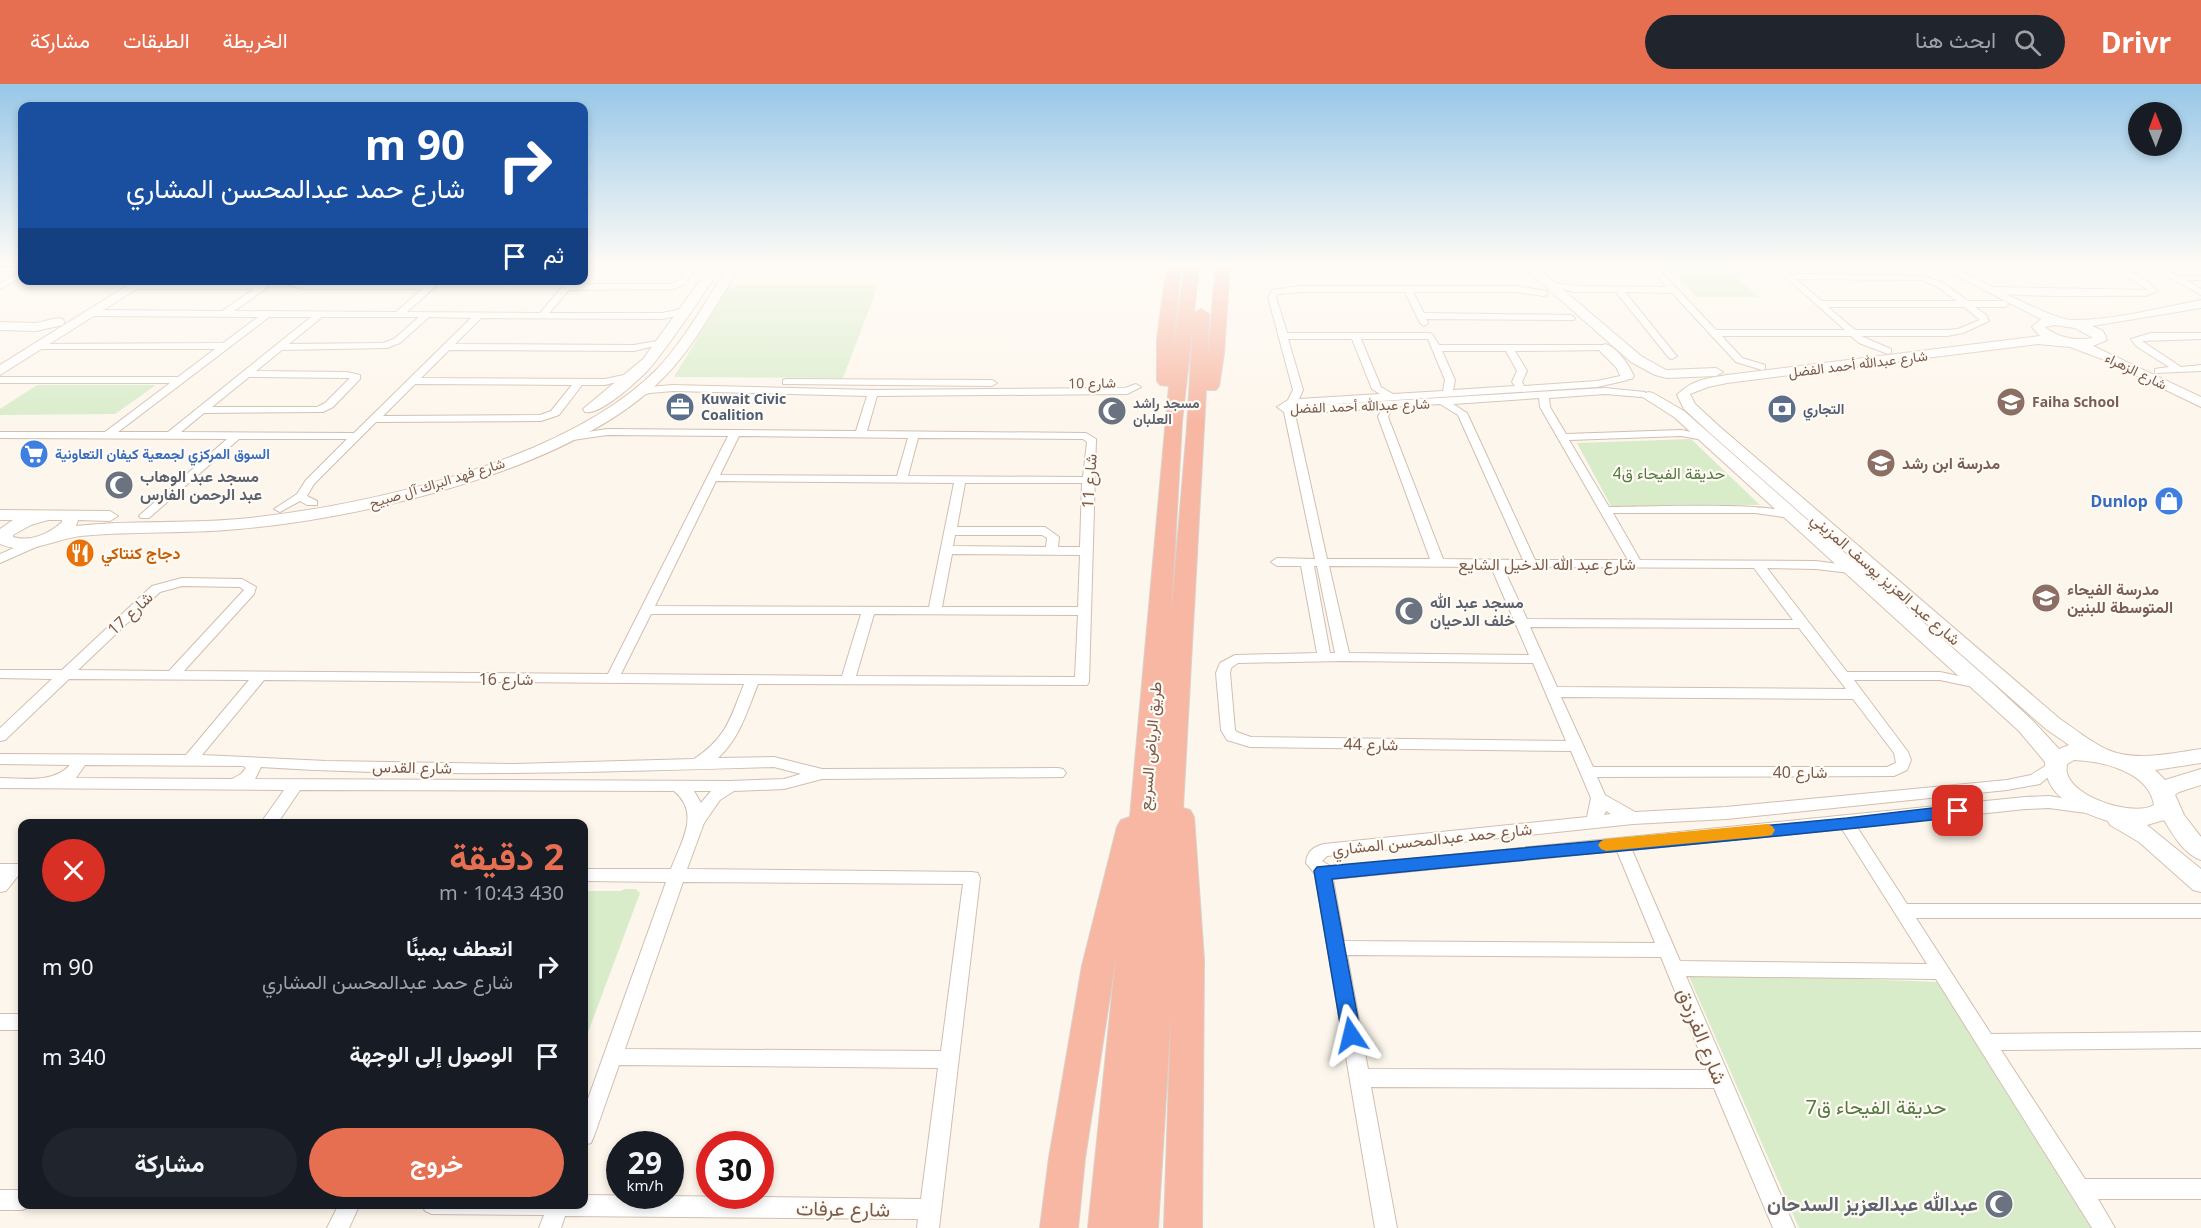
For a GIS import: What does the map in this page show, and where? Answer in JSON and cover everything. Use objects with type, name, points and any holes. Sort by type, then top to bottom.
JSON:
[{"type":"highway","name":"طريق الرياض السريع","points":[[1107,1228],[1151,740],[1196,317]]},
{"type":"highway","name":"طريق الرياض السريع","points":[[1139,1228],[1173,762],[1184,566],[1184,424]]},
{"type":"highway","points":[[1059,1228],[1067,1158],[1098,966],[1151,740]]},
{"type":"highway","points":[[1173,762],[1182,830],[1188,960],[1183,1228]]},
{"type":"street","points":[[0,329],[36,327],[69,317]]},
{"type":"street","points":[[1,366],[74,317]]},
{"type":"street","points":[[108,435],[263,317]]},
{"type":"street","points":[[171,435],[316,317]]},
{"type":"street","points":[[279,347],[384,346],[397,341],[423,317]]},
{"type":"street","points":[[307,499],[310,482],[477,317]]},
{"type":"street","name":"شارع فهد البراك آل صبيح","points":[[2,539],[18,544],[102,527],[236,525],[282,519],[355,500],[416,480],[519,444],[610,405],[658,349],[673,317]]},
{"type":"street","name":"شارع فهد البراك آل صبيح","points":[[48,514],[216,515],[280,508],[307,499],[355,500],[421,490],[534,451],[564,438],[610,405],[660,374],[674,358],[694,317]]},
{"type":"street","points":[[1277,317],[1298,390],[1308,398],[1318,401]]},
{"type":"street","points":[[1422,317],[1450,380],[1474,392]]},
{"type":"street","points":[[1567,317],[1622,364],[1626,377]]},
{"type":"street","points":[[1588,317],[1636,359],[1664,373]]},
{"type":"street","points":[[1641,317],[1672,356]]},
{"type":"street","points":[[1699,317],[1740,364]]},
{"type":"street","points":[[1835,317],[1865,347]]},
{"type":"street","points":[[1714,333],[1947,333],[1977,325],[1985,321],[1983,317]]},
{"type":"street","points":[[2028,317],[2038,327]]},
{"type":"street","points":[[2051,317],[2067,322],[2103,322],[2130,317]]},
{"type":"street","points":[[2100,339],[2120,328],[2157,317]]},
{"type":"street","name":"شارع عبدالله أحمد الفضل","points":[[2022,339],[2048,321],[2067,322]]},
{"type":"street","points":[[1,366],[8,360],[24,356],[36,341],[58,322]]},
{"type":"street","name":"شارع الزهراء","points":[[2067,322],[2093,331],[2114,350],[2158,371],[2198,399]]},
{"type":"street","points":[[2103,322],[2107,327],[2120,328]]},
{"type":"street","name":"شارع الزهراء","points":[[2038,327],[2050,336],[2098,352],[2198,399]]},
{"type":"street","points":[[0,329],[31,332],[36,341]]},
{"type":"street","points":[[1282,336],[1429,336]]},
{"type":"street","points":[[1355,336],[1374,394],[1395,401],[1383,417]]},
{"type":"street","points":[[2177,368],[2139,344],[2136,339],[2151,336],[2201,336]]},
{"type":"street","name":"شارع عبدالله أحمد الفضل","points":[[1291,407],[1362,407],[1422,395],[1466,401],[1597,384],[1640,371],[1705,378],[2022,339],[2090,343],[2100,339]]},
{"type":"street","points":[[36,341],[226,346]]},
{"type":"street","name":"شارع عبدالله أحمد الفضل","points":[[1645,395],[1666,398],[1686,392],[1705,378],[1740,364],[1762,367],[1865,347],[1888,351],[1937,345],[1959,348]]},
{"type":"street","points":[[447,347],[658,349]]},
{"type":"street","points":[[1435,348],[1604,348]]},
{"type":"street","points":[[1509,348],[1522,371],[1517,382],[1523,393],[1545,402],[1605,392],[1645,395]]},
{"type":"street","points":[[1,366],[180,380]]},
{"type":"street","points":[[2158,371],[2201,368]]},
{"type":"street","name":"شارع عبد العزيز يوسف المزيني","points":[[1664,373],[1684,383],[1686,421],[1737,467],[1759,474],[1775,502],[2026,726],[2055,763],[2060,783],[2069,792],[2102,811]]},
{"type":"street","points":[[202,410],[319,410],[329,405],[357,377],[352,375],[245,374]]},
{"type":"street","name":"شارع 10","points":[[610,405],[649,390],[673,388],[822,387],[928,382],[1059,387],[1127,391],[1136,387],[1129,382],[1059,387],[930,393],[873,393],[822,387],[680,384],[662,381],[660,374]]},
{"type":"street","name":"شارع عبد العزيز يوسف المزيني","points":[[1626,377],[1626,384],[1629,388],[1645,395],[1686,421],[1759,474],[2052,724],[2108,757],[2140,771],[2165,797]]},
{"type":"street","points":[[1450,380],[1444,398],[1462,413],[1531,564]]},
{"type":"street","points":[[413,381],[579,382],[610,405]]},
{"type":"street","points":[[374,419],[541,418],[555,413],[579,382]]},
{"type":"street","points":[[928,382],[940,386],[936,392],[930,393]]},
{"type":"street","points":[[1597,384],[1608,388],[1605,392]]},
{"type":"street","points":[[1298,390],[1291,407],[1321,563],[1343,657]]},
{"type":"street","name":"شارع عبدالله أحمد الفضل","points":[[1395,401],[1430,403],[1474,392],[1523,393]]},
{"type":"street","points":[[861,433],[873,393]]},
{"type":"street","name":"شارع عبدالله أحمد الفضل","points":[[1291,407],[1374,394]]},
{"type":"street","points":[[1422,395],[1420,400],[1430,403]]},
{"type":"street","points":[[1462,413],[1466,401]]},
{"type":"street","points":[[1545,402],[1637,565]]},
{"type":"street","name":"شارع 11","points":[[610,405],[735,433],[1086,436],[1092,441],[1085,551],[1082,682]]},
{"type":"street","points":[[1362,407],[1383,417],[1438,563]]},
{"type":"street","points":[[1564,437],[1686,421]]},
{"type":"street","points":[[612,679],[735,433]]},
{"type":"street","points":[[902,479],[914,434]]},
{"type":"street","points":[[0,435],[357,436]]},
{"type":"street","points":[[145,516],[236,436]]},
{"type":"street","points":[[519,444],[515,450],[518,452],[534,451]]},
{"type":"street","points":[[713,478],[1088,480]]},
{"type":"street","points":[[935,610],[960,479]]},
{"type":"street","points":[[1755,510],[1765,508],[1775,502]]},
{"type":"street","points":[[1605,510],[1755,510],[1790,515]]},
{"type":"street","points":[[0,514],[48,514]]},
{"type":"street","points":[[2,539],[22,522],[48,514]]},
{"type":"street","points":[[0,559],[49,537],[70,523],[70,519],[65,515]]},
{"type":"street","points":[[950,531],[1045,531],[1053,537],[1052,551]]},
{"type":"street","points":[[947,550],[1085,551]]},
{"type":"street","name":"شارع عبد الله الدخيل الشايع","points":[[1816,565],[1835,555]]},
{"type":"street","name":"شارع عبد الله الدخيل الشايع","points":[[1277,562],[1816,565],[1850,569]]},
{"type":"street","points":[[1307,563],[1324,657],[1538,659]]},
{"type":"street","points":[[1496,564],[1599,798],[1614,810],[1633,818]]},
{"type":"street","name":"شارع 40","points":[[1587,772],[1889,772],[1898,770],[1902,766],[1904,760],[1901,752],[1758,565]]},
{"type":"street","name":"شارع 17","points":[[0,736],[150,594],[165,585],[203,582],[242,583],[250,587],[250,591],[172,676]]},
{"type":"street","points":[[647,610],[1085,611]]},
{"type":"street","points":[[848,681],[868,611]]},
{"type":"street","points":[[1522,623],[1803,624]]},
{"type":"street","name":"شارع 44","points":[[1324,657],[1244,657],[1228,662],[1223,673],[1228,730],[1232,736],[1250,742],[1576,746]]},
{"type":"street","points":[[1940,676],[1955,669],[1956,663]]},
{"type":"street","name":"شارع 16","points":[[0,674],[1082,682]]},
{"type":"street","points":[[190,760],[260,676]]},
{"type":"street","points":[[1844,676],[1940,676],[1966,680],[1983,686]]},
{"type":"street","points":[[698,763],[718,752],[727,741],[752,681]]},
{"type":"street","points":[[1552,692],[1857,693]]},
{"type":"street","points":[[727,741],[730,752],[738,762]]},
{"type":"street","points":[[2055,763],[2071,752],[2138,764],[2165,763],[2201,756]]},
{"type":"street","name":"شارع القدس","points":[[0,759],[246,761],[372,767],[514,769],[774,762],[822,774]]},
{"type":"street","points":[[53,783],[75,771],[78,766],[76,759]]},
{"type":"street","points":[[88,783],[86,776],[88,772],[106,760]]},
{"type":"street","points":[[228,785],[250,775],[254,766],[246,761]]},
{"type":"street","points":[[767,786],[776,783],[784,775],[784,767],[774,762]]},
{"type":"street","name":"شارع حمد عبدالمحسن المشاري","points":[[2055,763],[2042,776],[2020,783],[1726,813],[1633,818],[1324,850],[1319,851],[1314,859],[1317,867],[1332,873],[1742,832],[1847,824],[2035,802],[2070,803],[2102,811]]},
{"type":"street","points":[[2165,763],[2170,772],[2194,779]]},
{"type":"street","points":[[653,786],[647,784],[644,775],[654,766],[662,764]]},
{"type":"street","points":[[360,785],[356,781],[358,776],[372,767]]},
{"type":"street","points":[[506,786],[518,777],[514,769]]},
{"type":"street","name":"شارع القدس","points":[[0,783],[767,786],[822,774],[1058,773]]},
{"type":"street","points":[[2102,811],[2124,818],[2151,818],[2166,808],[2165,797],[2171,786],[2194,779]]},
{"type":"street","points":[[2020,783],[2036,797],[2035,802]]},
{"type":"street","points":[[271,819],[295,785]]},
{"type":"street","points":[[588,1125],[696,822],[697,808],[691,796],[679,786]]},
{"type":"street","points":[[696,822],[715,796],[730,786]]},
{"type":"street","points":[[2165,797],[2172,817],[2182,832],[2201,852]]},
{"type":"street","points":[[1592,823],[1598,811],[1599,798]]},
{"type":"street","points":[[1767,809],[1762,816],[1764,820],[1769,825],[1783,829]]},
{"type":"street","points":[[2102,811],[2147,836],[2201,883]]},
{"type":"street","points":[[1726,813],[1744,821],[1746,826],[1742,832]]},
{"type":"street","points":[[1847,824],[2104,1228]]},
{"type":"street","name":"شارع الفرزدق","points":[[1622,844],[1719,1079],[1784,1228]]},
{"type":"street","points":[[0,886],[12,870]]},
{"type":"street","points":[[1323,871],[1386,1228]]},
{"type":"street","points":[[588,875],[972,878],[929,1219]]},
{"type":"street","points":[[1903,911],[2201,911]]},
{"type":"street","points":[[1336,948],[1667,950]]},
{"type":"street","points":[[1675,968],[1942,972]]},
{"type":"street","points":[[0,1022],[18,1022]]},
{"type":"street","points":[[1986,1042],[2201,1040]]},
{"type":"street","points":[[612,1057],[949,1060]]},
{"type":"street","points":[[1359,1078],[1719,1079]]},
{"type":"street","points":[[2080,1189],[2201,1188]]},
{"type":"street","points":[[0,1200],[18,1200]]},
{"type":"street","name":"شارع عرفات","points":[[588,1206],[929,1219]]},
{"type":"street","points":[[338,1228],[348,1209]]},
{"type":"street","points":[[550,1228],[557,1209]]},
{"type":"green space","points":[[710,317],[866,317],[843,378],[674,377]]},
{"type":"green space","points":[[37,385],[156,385],[115,414],[0,415],[0,409]]},
{"type":"green space","name":"حديقة الفيحاء ق4","points":[[1691,439],[1760,505],[1611,506],[1577,443]]},
{"type":"green space","points":[[636,889],[640,893],[588,1032],[588,891]]},
{"type":"green space","name":"حديقة الفيحاء ق7","points":[[1687,972],[1937,982],[2091,1228],[1799,1228]]},
{"type":"slow traffic","points":[[1606,845],[1767,830]]},
{"type":"place","name":"Faiha School","points":[[2011,402]]},
{"type":"place","name":"Kuwait Civic Coalition","points":[[680,407]]},
{"type":"place","name":"التجاري","points":[[1782,409]]},
{"type":"place","name":"مسجد راشد العلبان","points":[[1112,411]]},
{"type":"place","name":"السوق المركزي لجمعية كيفان التعاونية","points":[[34,454]]},
{"type":"place","name":"مدرسة ابن رشد","points":[[1881,463]]},
{"type":"place","name":"مسجد عبد الوهاب عبد الرحمن الفارس","points":[[119,485]]},
{"type":"place","name":"Dunlop","points":[[2169,501]]},
{"type":"place","name":"دجاج كنتاكي","points":[[80,553]]},
{"type":"place","name":"مدرسة الفيحاء المتوسطة للبنين","points":[[2046,598]]},
{"type":"place","name":"مسجد عبد الله خلف الدحيان","points":[[1409,611]]},
{"type":"place","name":"عبدالله عبدالعزيز السدحان","points":[[1999,1204]]},
{"type":"route","points":[[1351,1035],[1323,871],[1332,873],[1579,847],[1847,824],[1958,811]]}]
